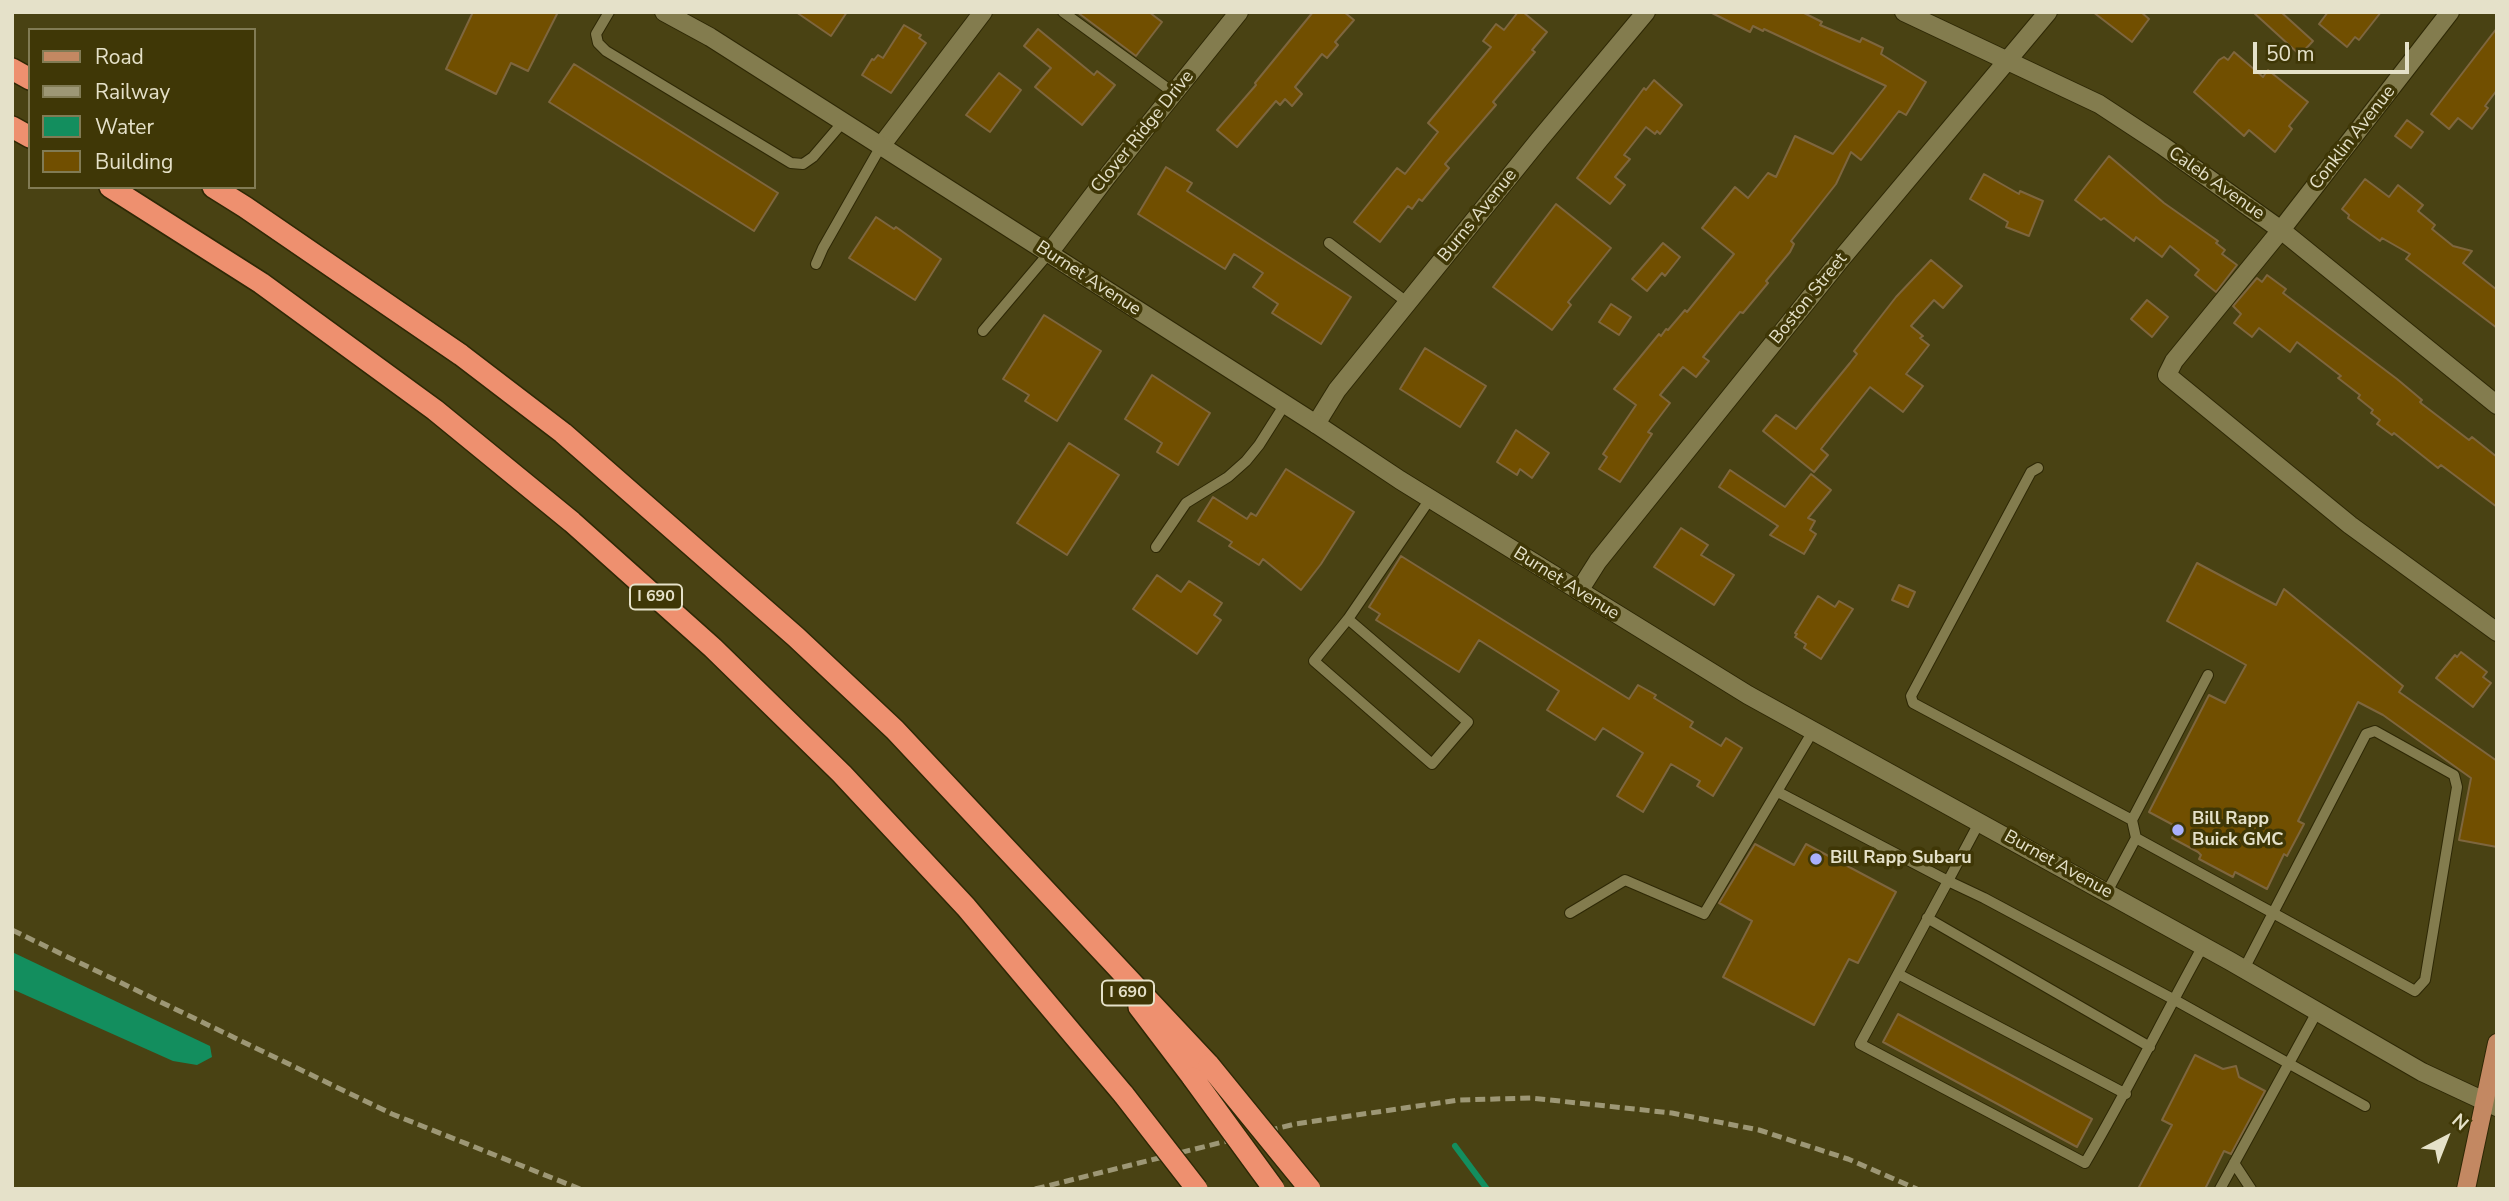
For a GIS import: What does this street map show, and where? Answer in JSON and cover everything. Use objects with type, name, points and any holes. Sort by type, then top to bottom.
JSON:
[{"type":"highway","points":[[12,69],[28,78]]},
{"type":"highway","points":[[12,127],[28,136]]},
{"type":"highway","name":"I 690","points":[[113,189],[261,284],[435,410],[572,522],[713,648],[842,774],[966,907],[1125,1095],[1198,1189]]},
{"type":"highway","name":"I 690","points":[[216,189],[461,355],[563,433],[796,637],[885,721],[1064,908],[1201,1071],[1275,1189]]},
{"type":"highway","points":[[1201,1071],[1310,1189]]},
{"type":"main road","points":[[2466,1189],[2490,1104],[2497,1043]]},
{"type":"street","name":"Burnet Avenue","points":[[664,12],[709,37],[881,146],[1430,499],[1748,695],[2107,892],[2422,1072],[2490,1104]]},
{"type":"street","points":[[881,146],[984,12]]},
{"type":"street","name":"Clover Ridge Drive","points":[[1049,253],[1239,12]]},
{"type":"street","name":"Burns Avenue","points":[[1316,424],[1337,390],[1646,12]]},
{"type":"street","name":"Caleb Avenue","points":[[1904,12],[2099,104],[2163,146],[2281,230],[2497,405]]},
{"type":"street","name":"Boston Street","points":[[1579,591],[1598,561],[1841,259],[2048,12]]},
{"type":"street","name":"Conklin Avenue","points":[[2450,12],[2281,230],[2174,360],[2167,375],[2350,526],[2497,632]]},
{"type":"lane","points":[[609,12],[596,34],[598,43],[606,51],[791,163],[803,164],[813,157],[843,122]]},
{"type":"lane","points":[[1063,12],[1174,93]]},
{"type":"lane","points":[[816,264],[881,146]]},
{"type":"lane","points":[[1329,243],[1408,303]]},
{"type":"lane","points":[[983,331],[1049,253]]},
{"type":"lane","points":[[1156,547],[1186,503],[1228,477],[1246,461],[1285,404]]},
{"type":"lane","points":[[2038,468],[2031,472],[1911,696],[1913,703],[2132,820]]},
{"type":"lane","points":[[1348,619],[1468,722],[1432,764],[1314,661],[1348,619],[1430,499]]},
{"type":"lane","points":[[2107,892],[2136,838],[2132,820],[2208,675]]},
{"type":"lane","points":[[1570,913],[1625,880],[1704,914],[1813,731]]},
{"type":"lane","points":[[2136,838],[2273,913],[2415,991],[2425,980],[2457,787],[2454,775],[2375,731],[2366,734],[2273,913],[2244,969]]},
{"type":"lane","points":[[1778,793],[2174,999],[2365,1106]]},
{"type":"lane","points":[[1980,821],[1860,1044],[2085,1163],[2126,1094],[2203,946]]},
{"type":"lane","points":[[1927,918],[2150,1047]]},
{"type":"lane","points":[[1898,974],[2126,1094]]},
{"type":"lane","points":[[2220,1189],[2317,1012]]},
{"type":"lane","points":[[2234,1163],[2251,1189]]},
{"type":"water","points":[[12,952],[210,1046],[212,1057],[197,1065],[173,1061],[12,989]]},
{"type":"building","points":[[473,12],[558,12],[528,71],[511,63],[496,94],[446,69]]},
{"type":"building","points":[[796,12],[847,12],[831,36]]},
{"type":"building","points":[[1077,12],[1149,12],[1162,22],[1136,56]]},
{"type":"building","points":[[1313,12],[1344,12],[1354,20],[1335,42],[1338,45],[1327,58],[1322,54],[1295,87],[1302,94],[1292,106],[1285,99],[1280,105],[1276,101],[1237,147],[1217,130]]},
{"type":"building","points":[[1518,12],[1523,12],[1547,32],[1532,50],[1535,52],[1493,102],[1496,105],[1445,164],[1449,168],[1422,201],[1419,199],[1412,209],[1408,206],[1380,242],[1354,222],[1397,168],[1405,174],[1438,132],[1428,123],[1491,47],[1483,41],[1496,24],[1504,30]]},
{"type":"building","points":[[1710,12],[1802,12],[1822,22],[1820,25],[1860,42],[1862,38],[1883,48],[1881,54],[1926,82],[1906,115],[1899,111],[1861,160],[1851,152],[1836,184],[1791,241],[1794,244],[1790,252],[1766,281],[1768,283],[1703,357],[1709,361],[1696,377],[1683,367],[1660,395],[1670,403],[1648,432],[1652,434],[1620,482],[1599,469],[1607,457],[1603,454],[1636,405],[1614,389],[1659,334],[1661,336],[1668,330],[1685,310],[1687,312],[1734,254],[1702,228],[1735,187],[1748,198],[1768,173],[1776,177],[1795,136],[1833,154],[1886,86],[1764,29],[1763,31],[1753,26],[1750,32]]},
{"type":"building","points":[[2093,12],[2141,12],[2149,19],[2132,42]]},
{"type":"building","points":[[2253,12],[2281,12],[2313,41],[2300,55]]},
{"type":"building","points":[[2328,12],[2381,12],[2359,40],[2355,37],[2347,47],[2319,24]]},
{"type":"building","points":[[904,25],[921,35],[919,38],[926,43],[891,93],[862,75],[872,59],[878,55],[883,58]]},
{"type":"building","points":[[2497,28],[2497,90],[2485,106],[2488,108],[2472,129],[2458,118],[2449,129],[2431,114]]},
{"type":"building","points":[[1038,29],[1094,75],[1097,71],[1115,85],[1082,125],[1035,87],[1051,68],[1024,46]]},
{"type":"building","points":[[2234,52],[2263,77],[2268,70],[2308,102],[2289,126],[2292,129],[2275,152],[2249,130],[2244,136],[2194,92],[2219,60],[2224,57],[2228,60]]},
{"type":"building","points":[[574,64],[778,193],[754,231],[549,102]]},
{"type":"building","points":[[999,73],[1021,90],[990,132],[966,115]]},
{"type":"building","points":[[1654,80],[1682,105],[1660,134],[1657,131],[1655,134],[1646,127],[1624,155],[1630,159],[1615,177],[1625,185],[1610,204],[1577,178],[1644,88],[1646,90]]},
{"type":"building","points":[[2407,120],[2423,132],[2411,148],[2395,136]]},
{"type":"building","points":[[2109,156],[2164,203],[2218,241],[2216,243],[2225,250],[2222,254],[2237,265],[2216,292],[2195,275],[2199,270],[2170,246],[2162,257],[2136,237],[2134,241],[2104,218],[2101,220],[2075,200]]},
{"type":"building","points":[[1166,167],[1192,183],[1187,191],[1351,297],[1321,344],[1272,313],[1278,304],[1253,287],[1263,273],[1234,254],[1225,269],[1138,214]]},
{"type":"building","points":[[1984,174],[2019,194],[2020,191],[2043,201],[2029,236],[2006,227],[2008,222],[1970,199]]},
{"type":"building","points":[[2365,179],[2389,197],[2398,185],[2423,205],[2418,211],[2435,225],[2432,229],[2453,246],[2472,251],[2463,263],[2497,290],[2497,328],[2406,259],[2410,254],[2382,238],[2380,241],[2348,218],[2349,215],[2342,209]]},
{"type":"building","points":[[1556,204],[1611,248],[1568,302],[1571,305],[1552,330],[1493,287]]},
{"type":"building","points":[[876,217],[894,229],[896,227],[941,259],[915,300],[849,258]]},
{"type":"building","points":[[1663,243],[1680,257],[1665,276],[1662,273],[1647,291],[1632,279]]},
{"type":"building","points":[[1931,260],[1962,286],[1943,308],[1934,300],[1911,326],[1929,345],[1906,374],[1923,386],[1903,412],[1870,387],[1821,449],[1828,455],[1814,472],[1763,431],[1776,415],[1796,429],[1857,354],[1854,351],[1896,297]]},
{"type":"building","points":[[2267,275],[2286,289],[2283,293],[2397,379],[2422,400],[2422,404],[2469,440],[2472,437],[2497,457],[2497,507],[2441,465],[2438,468],[2394,433],[2392,435],[2377,424],[2380,420],[2371,413],[2373,410],[2358,398],[2360,395],[2338,378],[2341,376],[2297,342],[2290,352],[2259,328],[2252,337],[2234,323],[2241,314],[2233,306],[2257,278],[2262,282]]},
{"type":"building","points":[[2147,300],[2168,317],[2152,337],[2131,319]]},
{"type":"building","points":[[1611,304],[1631,317],[1619,335],[1599,322]]},
{"type":"building","points":[[1044,315],[1101,351],[1057,421],[1025,401],[1029,395],[1003,379]]},
{"type":"building","points":[[1425,348],[1486,386],[1460,427],[1400,389]]},
{"type":"building","points":[[1152,375],[1210,413],[1178,465],[1157,452],[1162,443],[1125,419]]},
{"type":"building","points":[[1516,430],[1549,453],[1532,478],[1520,469],[1517,475],[1497,462]]},
{"type":"building","points":[[1069,443],[1119,475],[1067,555],[1017,523]]},
{"type":"building","points":[[1286,469],[1354,512],[1301,590],[1263,559],[1259,565],[1229,546],[1232,542],[1198,521],[1213,497],[1247,519],[1251,513],[1256,516]]},
{"type":"building","points":[[1730,470],[1785,507],[1811,474],[1831,490],[1808,518],[1815,521],[1810,530],[1816,534],[1804,554],[1770,535],[1778,526],[1719,487]]},
{"type":"building","points":[[1681,528],[1708,545],[1701,555],[1734,575],[1714,605],[1654,567]]},
{"type":"building","points":[[1401,556],[1629,699],[1638,685],[1693,722],[1690,727],[1721,746],[1726,738],[1742,748],[1713,796],[1697,786],[1700,781],[1671,764],[1643,812],[1617,796],[1643,753],[1603,728],[1595,740],[1547,710],[1559,691],[1479,640],[1459,672],[1376,620],[1380,614],[1369,607]]},
{"type":"building","points":[[2197,563],[2276,605],[2284,589],[2403,686],[2399,692],[2497,761],[2497,847],[2459,840],[2471,778],[2383,715],[2358,702],[2298,821],[2304,824],[2287,856],[2284,854],[2267,889],[2235,872],[2233,877],[2199,859],[2201,855],[2198,852],[2172,838],[2177,827],[2149,812],[2209,695],[2225,703],[2246,665],[2167,621]]},
{"type":"building","points":[[1157,575],[1181,592],[1189,581],[1222,603],[1214,615],[1221,620],[1197,654],[1133,609]]},
{"type":"building","points":[[1899,585],[1915,592],[1908,607],[1892,600]]},
{"type":"building","points":[[1818,596],[1835,607],[1839,601],[1853,609],[1821,659],[1804,648],[1806,644],[1795,637]]},
{"type":"building","points":[[2461,652],[2487,672],[2483,677],[2491,683],[2473,707],[2436,678],[2455,655],[2457,657]]},
{"type":"building","points":[[1755,844],[1794,865],[1806,844],[1896,892],[1858,963],[1849,959],[1814,1025],[1723,977],[1752,921],[1719,903]]},
{"type":"building","points":[[1898,1014],[2092,1119],[2077,1147],[1883,1042]]},
{"type":"building","points":[[2195,1055],[2223,1069],[2236,1066],[2239,1077],[2265,1091],[2231,1154],[2224,1151],[2205,1189],[2138,1189],[2172,1125],[2162,1120]]},
{"type":"waterway","points":[[1455,1146],[1487,1189]]},
{"type":"railway","points":[[12,930],[392,1114],[580,1189]]},
{"type":"railway","points":[[1035,1189],[1295,1124],[1459,1100],[1531,1098],[1672,1113],[1759,1130],[1848,1159],[1917,1189]]},
{"type":"place","name":"Bill Rapp Buick GMC","points":[[2178,830]]},
{"type":"place","name":"Bill Rapp Subaru","points":[[1816,859]]}]
